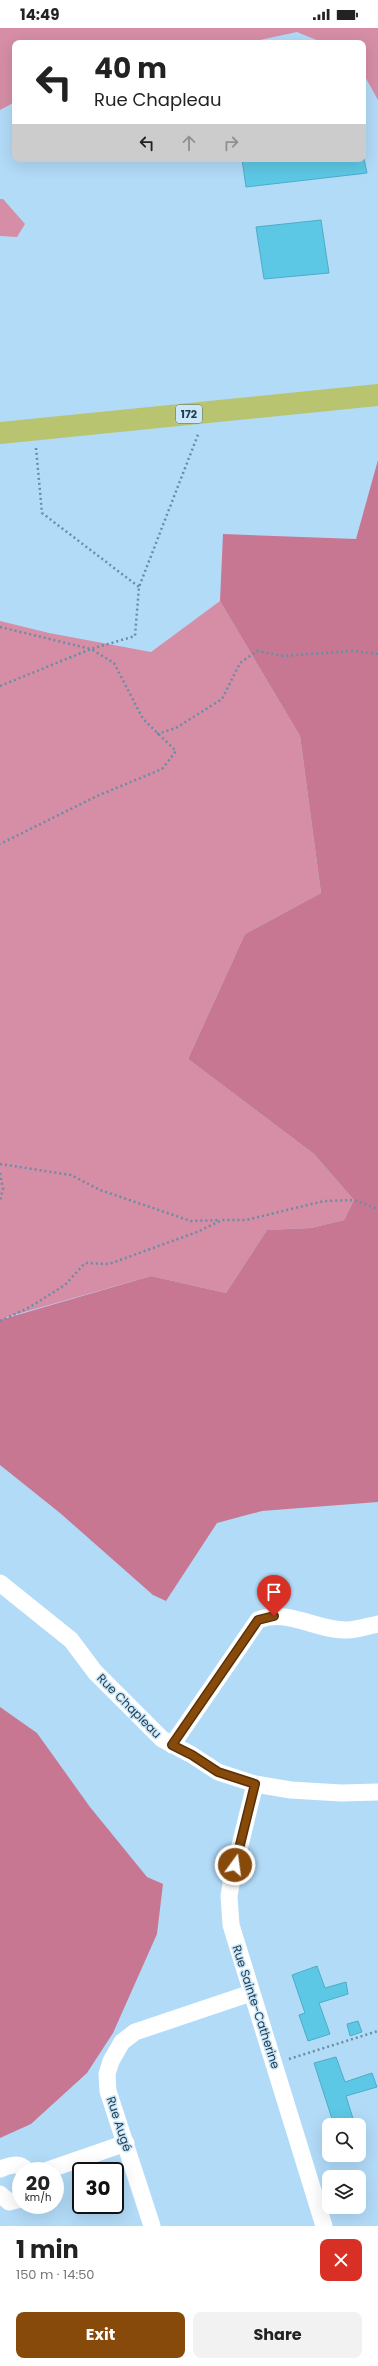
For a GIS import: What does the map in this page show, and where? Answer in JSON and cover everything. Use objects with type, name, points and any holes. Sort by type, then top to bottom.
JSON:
[{"type":"main road","name":"172","points":[[0,433],[378,395]]},
{"type":"street","name":"Rue Chapleau","points":[[0,1583],[71,1640],[95,1672],[147,1726],[172,1745],[192,1755],[218,1772],[255,1784],[291,1790],[341,1793],[378,1792]]},
{"type":"street","points":[[172,1745],[258,1620],[267,1617],[281,1616],[347,1630],[378,1624]]},
{"type":"street","name":"Rue Sainte-Catherine","points":[[255,1784],[229,1896],[230,1925],[324,2226]]},
{"type":"street","name":"Rue Augé","points":[[152,2226],[126,2143],[113,2109],[107,2074],[122,2042],[143,2029],[251,1993]]},
{"type":"street","points":[[64,2164],[126,2143]]},
{"type":"street","points":[[0,2169],[12,2166]]},
{"type":"street","points":[[0,2194],[9,2202],[12,2201]]},
{"type":"path","points":[[0,686],[92,649],[135,636],[139,587],[206,412]]},
{"type":"path","points":[[34,430],[42,513],[139,587]]},
{"type":"path","points":[[0,627],[92,649],[114,663],[143,719],[156,734],[176,751],[162,769],[97,796],[0,844]]},
{"type":"path","points":[[156,734],[176,728],[222,700],[240,663],[257,651],[284,656],[353,651],[378,654]]},
{"type":"path","points":[[0,1164],[71,1175],[100,1190],[191,1220],[246,1220],[324,1201],[354,1200],[378,1209]]},
{"type":"path","points":[[0,1173],[4,1189],[0,1201]]},
{"type":"path","points":[[0,1321],[30,1307],[64,1286],[85,1263],[109,1264],[197,1232],[222,1220]]},
{"type":"path","points":[[274,2063],[378,2032]]},
{"type":"shaded area","points":[[0,28],[378,28],[378,100],[366,78],[366,40],[317,40],[297,32],[260,40],[12,40],[12,104],[0,110]]},
{"type":"shaded area","points":[[0,199],[3,199],[25,224],[17,237],[0,236]]},
{"type":"shaded area","points":[[378,460],[378,1502],[262,1511],[217,1523],[166,1601],[153,1595],[60,1513],[0,1465],[0,1320],[151,1276],[226,1293],[267,1230],[311,1228],[344,1220],[354,1200],[314,1154],[188,1059],[245,934],[321,893],[300,736],[220,601],[223,534],[356,539]]},
{"type":"shaded area","points":[[220,601],[300,736],[321,893],[245,934],[188,1059],[314,1154],[354,1200],[344,1220],[311,1228],[267,1230],[226,1293],[151,1276],[7,1317],[0,1321],[0,621],[49,633],[151,652]]},
{"type":"shaded area","points":[[0,1707],[37,1733],[90,1807],[147,1877],[163,1884],[157,1934],[113,2033],[87,2073],[31,2124],[0,2138]]},
{"type":"building","points":[[242,162],[365,162],[367,173],[246,187]]},
{"type":"building","points":[[321,220],[329,273],[264,279],[256,227]]},
{"type":"building","points":[[317,1966],[325,1988],[346,1982],[348,1994],[319,2003],[330,2034],[308,2041],[299,2015],[305,2013],[292,1975]]},
{"type":"building","points":[[358,2021],[362,2032],[350,2036],[347,2024]]},
{"type":"building","points":[[336,2057],[345,2082],[372,2073],[377,2087],[346,2096],[353,2118],[332,2118],[314,2063]]},
{"type":"route","points":[[235,1865],[255,1784],[218,1772],[192,1755],[172,1745],[258,1620],[274,1616]]}]
